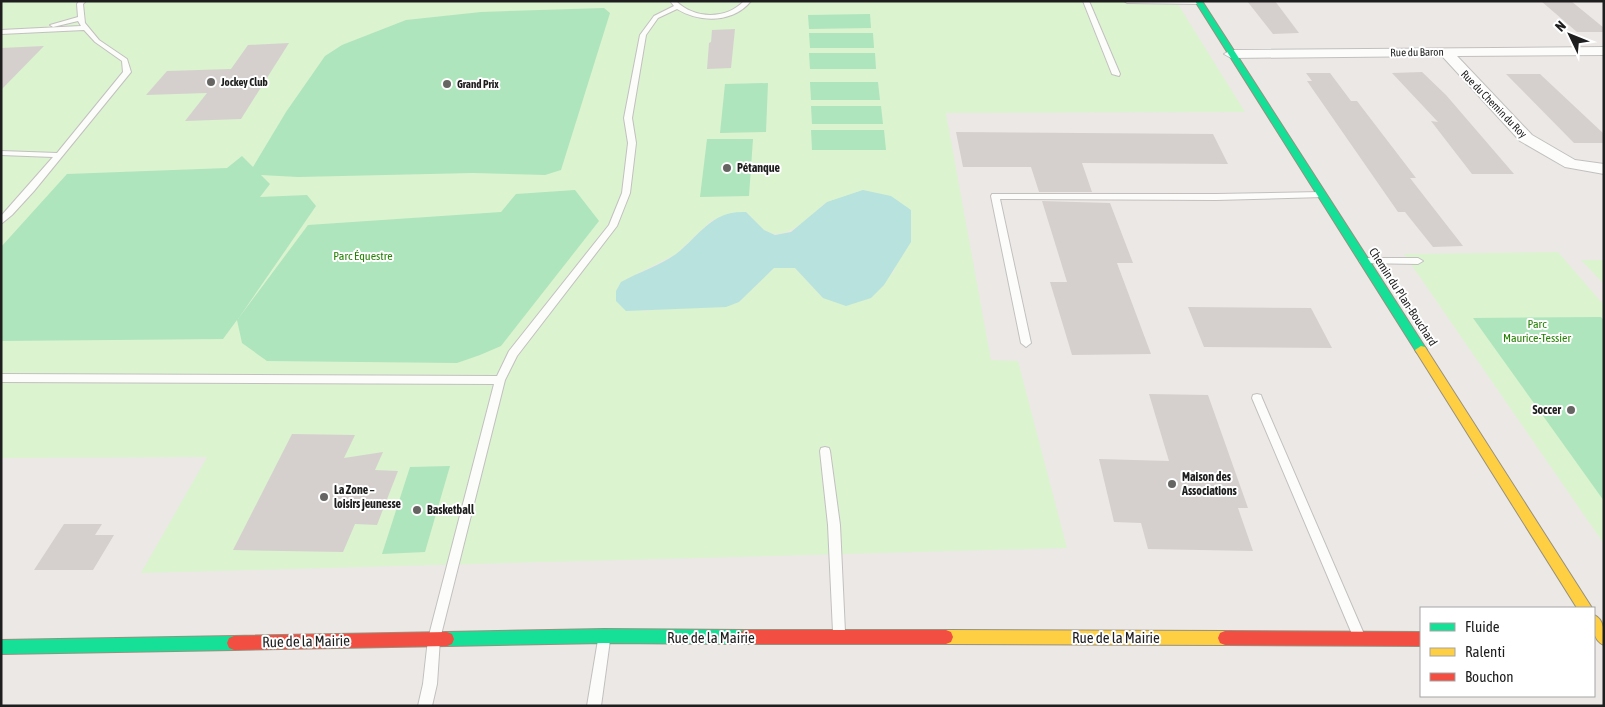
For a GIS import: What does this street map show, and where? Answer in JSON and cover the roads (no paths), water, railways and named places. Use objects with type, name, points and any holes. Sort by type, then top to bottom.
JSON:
[{"type":"street","name":"Chemin du Plan-Bouchard","points":[[1198,2],[1584,607]]},
{"type":"street","name":"Rue du Baron","points":[[1231,54],[1604,51]]},
{"type":"street","name":"Rue du Chemin du Roy","points":[[1445,52],[1526,138],[1571,164],[1604,169]]},
{"type":"street","points":[[1595,624],[1604,638]]},
{"type":"street","name":"Rue de la Mairie","points":[[1,646],[604,636],[1420,639]]},
{"type":"lane","points":[[1,221],[29,193],[97,112],[127,72],[125,60],[97,41],[82,23],[80,4],[83,1]]},
{"type":"lane","points":[[425,706],[430,684],[434,639],[500,380],[513,354],[612,226],[626,192],[632,144],[628,118],[644,35],[656,17],[675,4],[694,15],[720,15],[740,9],[748,1]]},
{"type":"lane","points":[[1086,1],[1116,74]]},
{"type":"lane","points":[[1127,1],[1198,2]]},
{"type":"lane","points":[[32,30],[82,18]]},
{"type":"lane","points":[[1,32],[86,28]]},
{"type":"lane","points":[[1,153],[59,155]]},
{"type":"lane","points":[[1026,343],[995,196],[1216,197],[1321,195]]},
{"type":"lane","points":[[1364,261],[1418,261]]},
{"type":"lane","points":[[1,378],[500,380]]},
{"type":"lane","points":[[1258,398],[1361,639]]},
{"type":"lane","points":[[825,451],[834,525],[840,638]]},
{"type":"lane","points":[[594,706],[604,636]]},
{"type":"water","points":[[863,190],[891,196],[911,210],[911,242],[884,285],[871,298],[846,306],[823,298],[795,268],[774,268],[739,302],[726,307],[626,311],[616,301],[616,291],[621,282],[676,254],[715,219],[734,212],[746,212],[764,230],[775,235],[791,232],[827,202]]},
{"type":"place","name":"Jockey Club","points":[[211,82]]},
{"type":"place","name":"Grand Prix","points":[[447,84]]},
{"type":"place","name":"Pétanque","points":[[727,168]]},
{"type":"place","name":"Soccer","points":[[1571,410]]},
{"type":"place","name":"Maison des Associations","points":[[1172,484]]},
{"type":"place","name":"La Zone – loisirs jeunesse","points":[[324,497]]},
{"type":"place","name":"Basketball","points":[[417,510]]},
{"type":"park label","name":"Parc Équestre","points":[[363,256]]},
{"type":"park label","name":"Parc Maurice-Tessier","points":[[1537,331]]}]
